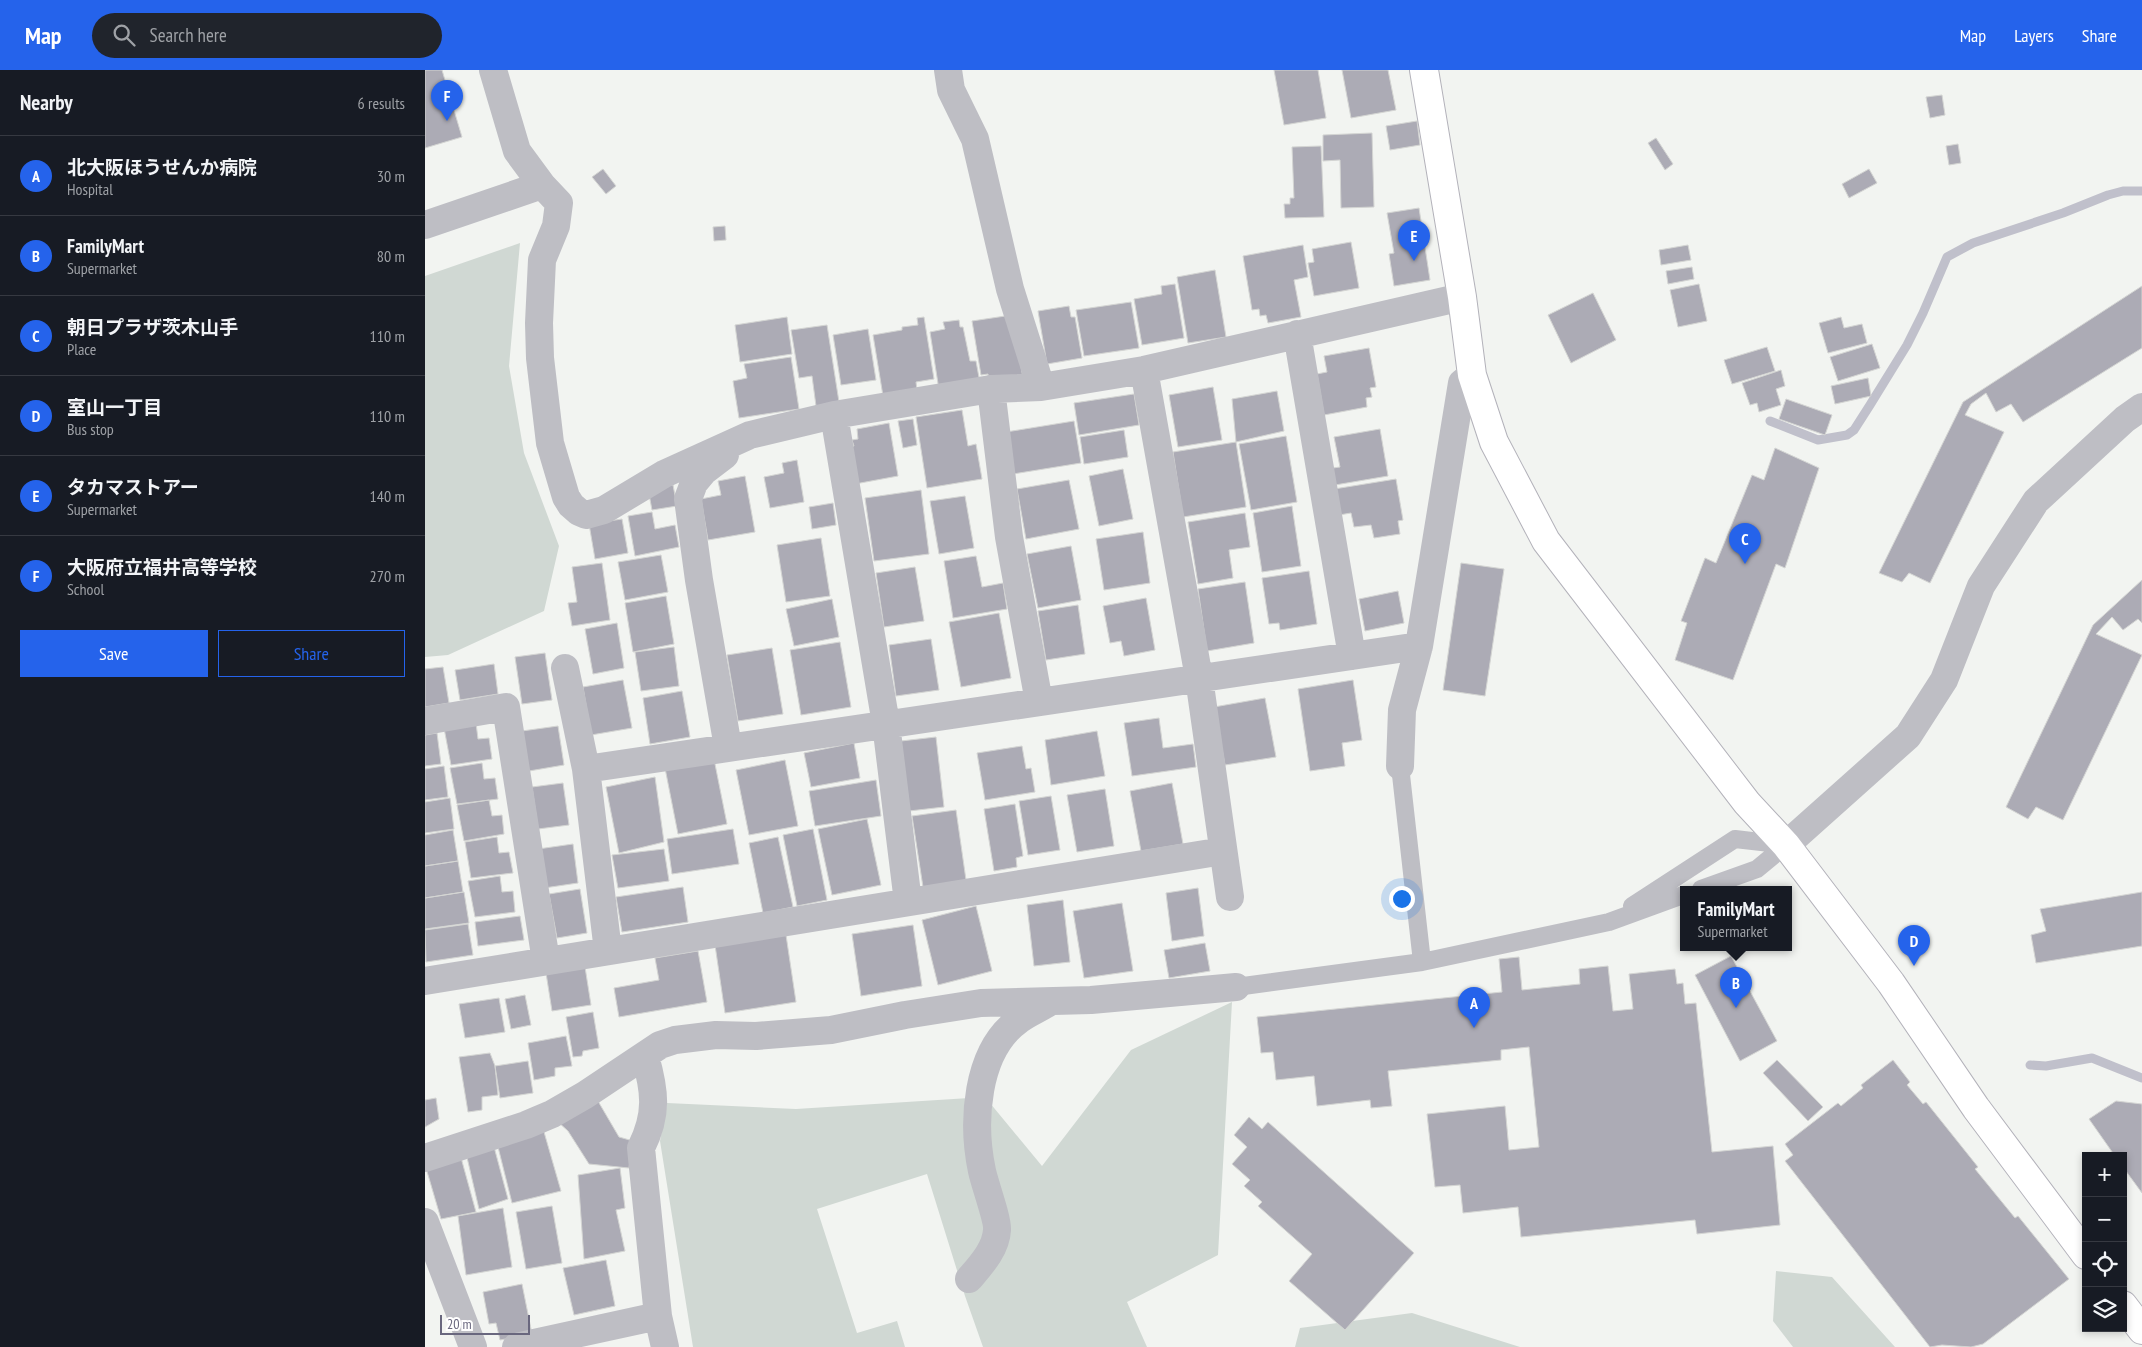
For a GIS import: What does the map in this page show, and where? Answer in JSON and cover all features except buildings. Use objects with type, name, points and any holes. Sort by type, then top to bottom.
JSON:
[{"type":"street","points":[[493,70],[517,151],[542,185],[559,203],[556,226],[542,260],[539,293],[540,358],[550,443],[566,497],[579,512],[586,514],[604,510],[664,474],[750,434],[834,415],[991,389],[1041,387],[1144,370],[1462,297]]},
{"type":"street","points":[[948,70],[951,90],[975,139],[1010,289],[1041,387]]},
{"type":"street","points":[[1423,70],[1462,297],[1473,375],[1494,442],[1546,541],[1747,803],[1786,844],[1891,983],[1975,1108],[2082,1250]]},
{"type":"street","points":[[425,225],[542,185]]},
{"type":"street","points":[[1297,334],[1352,656]]},
{"type":"street","points":[[1144,370],[1199,678],[1230,897]]},
{"type":"street","points":[[1400,766],[1402,710],[1419,646],[1462,383],[1473,375]]},
{"type":"street","points":[[991,389],[1009,537],[1039,702]]},
{"type":"street","points":[[1786,844],[1908,736],[1944,680],[1981,586],[2036,501],[2125,419],[2142,407]]},
{"type":"street","points":[[834,415],[886,724],[908,902]]},
{"type":"street","points":[[728,748],[699,580],[688,499],[694,483],[705,471],[750,434]]},
{"type":"street","points":[[586,769],[1419,646]]},
{"type":"street","points":[[565,668],[586,769],[608,951]]},
{"type":"street","points":[[425,721],[506,707],[547,961]]},
{"type":"street","points":[[425,981],[1223,851]]},
{"type":"street","points":[[425,1158],[526,1125],[552,1114],[661,1046],[675,1040],[716,1035],[756,1036],[831,1030],[905,1015],[981,1003],[1050,1002],[1236,987]]},
{"type":"street","points":[[969,1279],[989,1254],[998,1229],[982,1171],[977,1133],[978,1105],[987,1062],[1001,1038],[1018,1020],[1050,1002]]},
{"type":"street","points":[[645,1056],[653,1084],[654,1106],[649,1132],[641,1148],[658,1316],[665,1347]]},
{"type":"street","points":[[425,1222],[473,1347]]},
{"type":"street","points":[[2127,1310],[2142,1330]]},
{"type":"street","points":[[516,1347],[658,1316]]},
{"type":"lane","points":[[1400,766],[1422,962]]},
{"type":"lane","points":[[1609,922],[1735,839],[1786,844]]},
{"type":"lane","points":[[1709,886],[1757,869],[1786,844]]},
{"type":"lane","points":[[1236,987],[1422,962],[1609,922],[1680,896]]},
{"type":"shaded area","points":[[520,243],[509,366],[524,453],[559,546],[544,611],[448,655],[425,657],[425,276]]},
{"type":"shaded area","points":[[1232,1002],[1218,1255],[1127,1302],[1147,1347],[983,1347],[927,1174],[817,1209],[857,1333],[897,1321],[905,1347],[693,1347],[660,1141],[667,1103],[796,1109],[985,1097],[1042,1166],[1131,1050]]},
{"type":"shaded area","points":[[1776,1271],[1832,1277],[1895,1347],[1793,1347],[1773,1321]]},
{"type":"shaded area","points":[[1412,1313],[1520,1347],[1295,1347],[1300,1328]]},
{"type":"waterway","points":[[1770,421],[1818,440],[1847,435],[1854,430],[1907,345],[1947,257],[1973,243],[2063,213],[2108,195],[2123,191],[2142,191]]},
{"type":"waterway","points":[[2030,1065],[2046,1066],[2092,1058],[2142,1078]]},
{"type":"place","name":"大阪府立福井高等学校","points":[[447,121]]},
{"type":"place","name":"タカマストアー","points":[[1414,261]]},
{"type":"place","name":"朝日プラザ茨木山手","points":[[1745,564]]},
{"type":"place","name":"室山一丁目","points":[[1914,966]]},
{"type":"place","name":"FamilyMart","points":[[1736,1008]]},
{"type":"place","name":"北大阪ほうせんか病院","points":[[1474,1028]]}]
